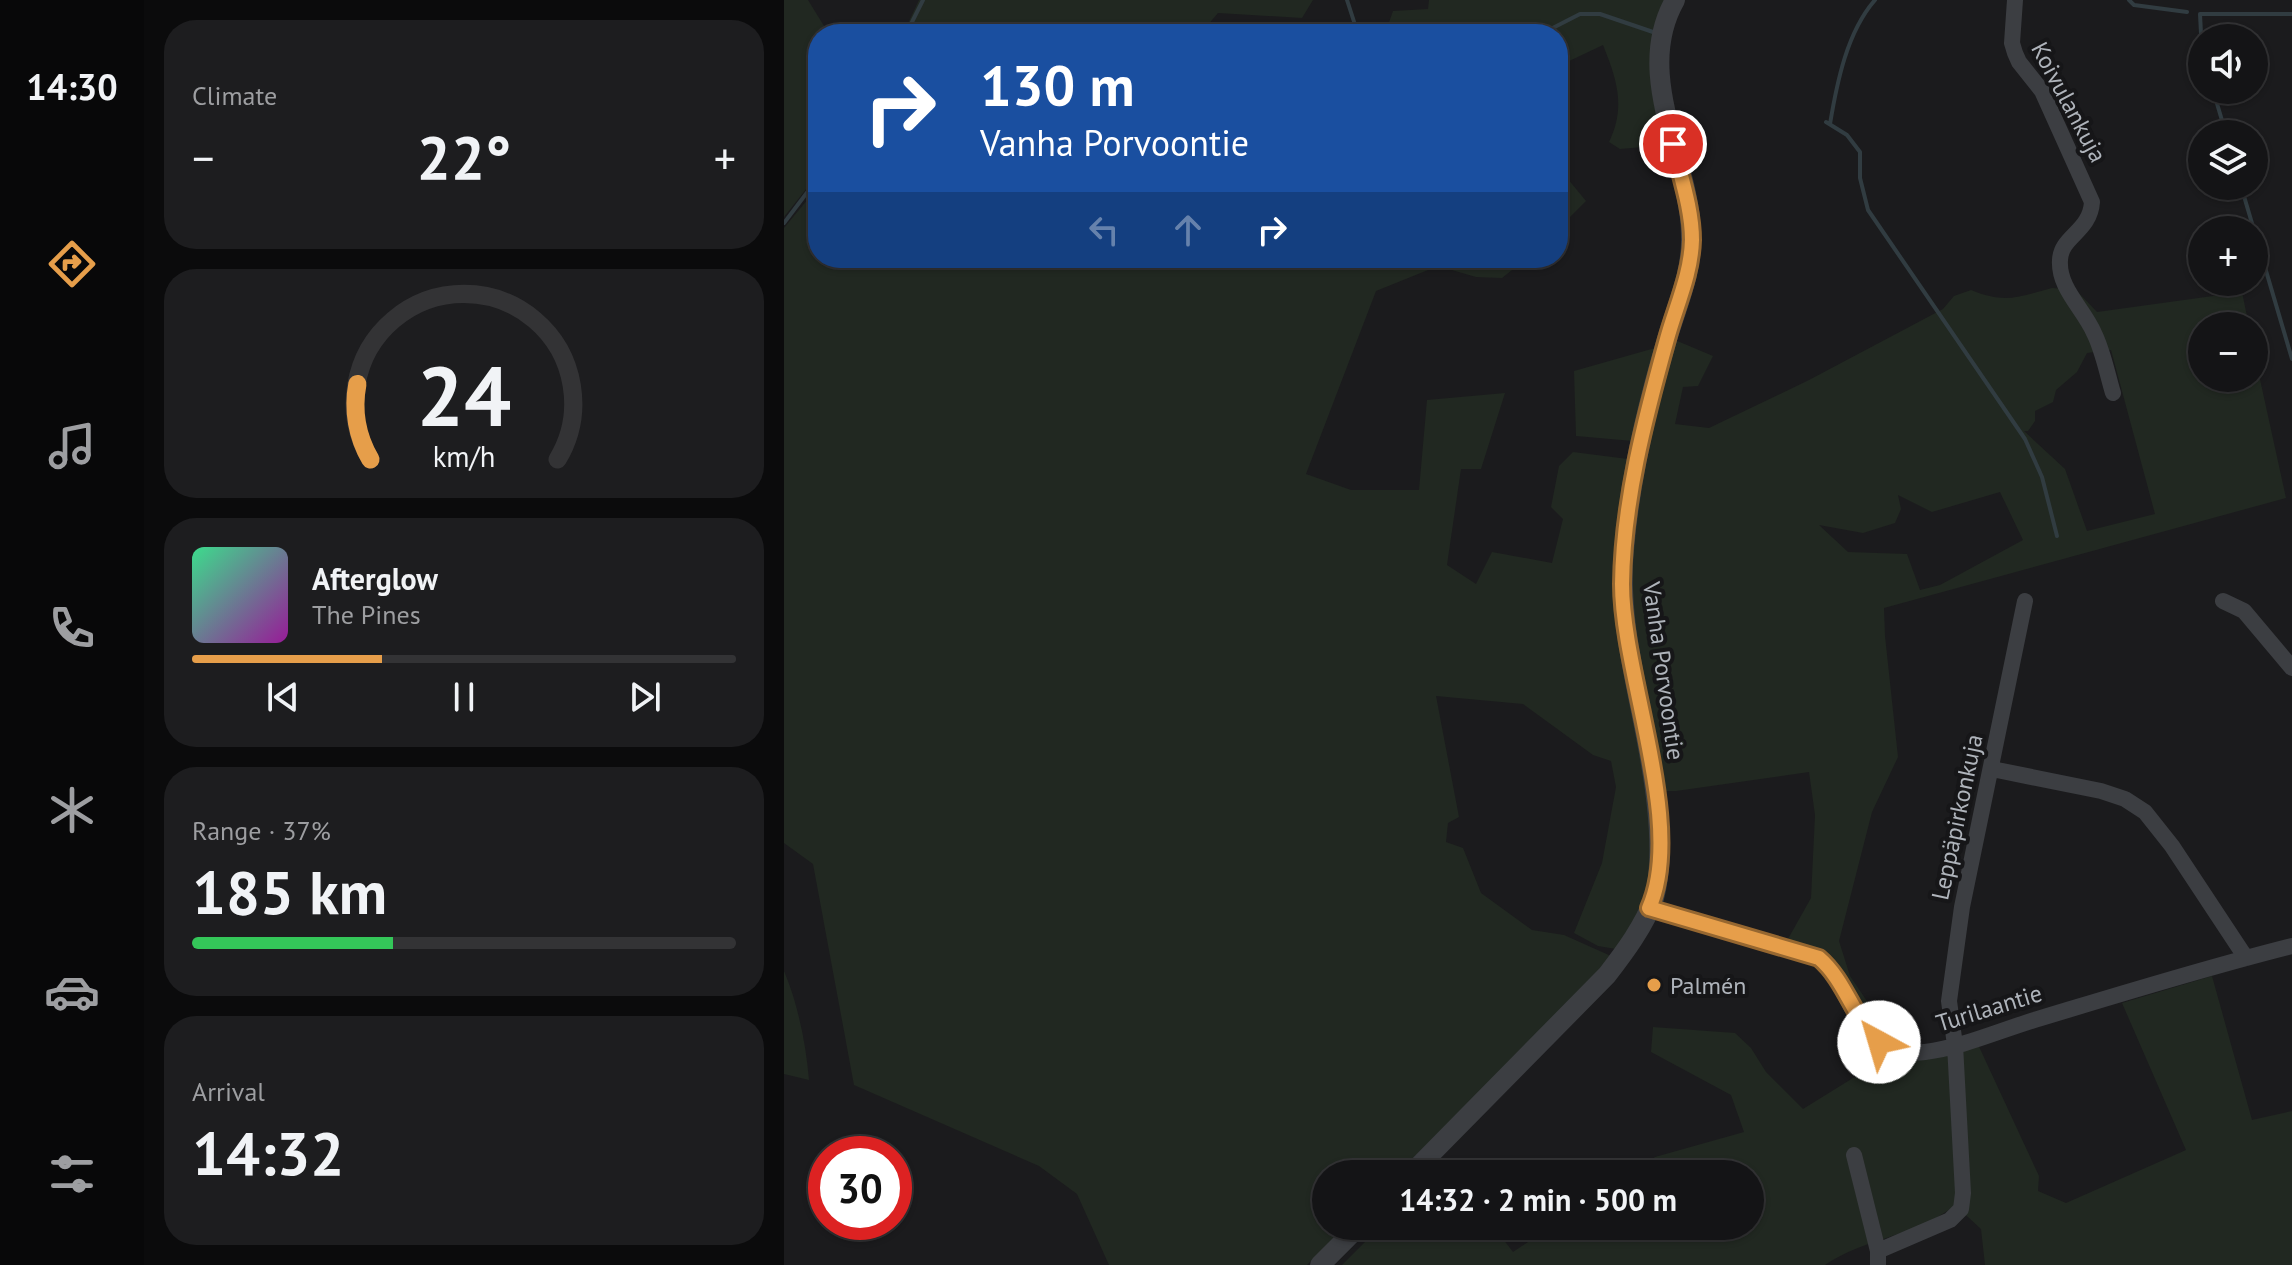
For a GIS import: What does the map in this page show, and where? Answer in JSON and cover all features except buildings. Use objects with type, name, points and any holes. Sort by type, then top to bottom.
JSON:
[{"type":"street","name":"Vanha Porvoontie","points":[[1425,1160],[1607,975],[1624,953],[1654,897],[1660,838],[1648,742],[1624,615],[1622,586],[1638,452],[1690,262],[1690,219],[1661,84],[1662,40],[1675,0]]},
{"type":"street","name":"Koivulankuja","points":[[2015,0],[2012,43],[2015,53],[2042,91],[2092,202],[2091,214],[2084,226],[2067,242],[2060,256],[2060,277],[2094,332],[2113,393]]},
{"type":"street","name":"Leppäpirkonkuja","points":[[1878,1258],[1950,1220],[1961,1209],[1963,1193],[1955,1045],[1949,1001],[1962,907],[2025,601]]},
{"type":"street","points":[[2223,601],[2244,611],[2292,668]]},
{"type":"street","points":[[1992,769],[2101,791],[2125,799],[2145,812],[2167,837],[2246,958]]},
{"type":"street","name":"Turilaantie","points":[[1649,908],[1819,958],[1830,967],[1866,1030],[1879,1042],[1906,1053],[1955,1045],[2292,946]]},
{"type":"street","points":[[1854,1155],[1878,1258]]},
{"type":"street","points":[[1325,1263],[1346,1240]]},
{"type":"shaded area","points":[[784,0],[808,0],[823,24],[808,24],[808,187],[784,217]]},
{"type":"shaded area","points":[[919,0],[1313,0],[1302,18],[1218,13],[1209,24],[908,24]]},
{"type":"shaded area","points":[[1429,0],[1668,0],[1666,145],[1620,149],[1609,142],[1618,105],[1612,70],[1603,45],[1568,62],[1568,24],[1388,24],[1393,11],[1428,9]]},
{"type":"shaded area","points":[[1568,179],[1586,201],[1568,219]]},
{"type":"shaded area","points":[[808,199],[808,268],[1433,268],[1376,291],[1306,474],[1351,490],[1419,490],[1427,400],[1505,393],[1481,469],[1461,469],[1447,565],[1476,584],[1492,552],[1552,563],[1563,519],[1551,507],[1559,466],[1573,452],[1628,459],[1615,556],[1650,792],[1653,843],[1647,893],[1616,949],[1598,946],[1574,933],[1602,863],[1616,787],[1611,761],[1593,755],[1523,704],[1436,696],[1459,817],[1448,823],[1446,842],[1463,848],[1481,893],[1532,930],[1564,935],[1611,956],[1585,986],[1411,1160],[1312,1160],[1312,1240],[1331,1240],[1307,1265],[1109,1265],[1077,1194],[1039,1166],[854,1085],[813,864],[784,843],[784,228]]},
{"type":"shaded area","points":[[1445,268],[1514,268],[1502,278],[1476,277]]},
{"type":"shaded area","points":[[2052,288],[2076,290],[2097,312],[2213,296],[2243,296],[2246,312],[2188,312],[2188,392],[2263,392],[2286,498],[1884,608],[1898,757],[1872,812],[1839,941],[1850,976],[1881,1022],[1897,1034],[1918,1036],[1922,1052],[1975,1038],[2039,1176],[2038,1191],[2066,1203],[2186,1150],[2122,1003],[2212,976],[2252,1120],[2292,1111],[2292,1265],[1985,1265],[1981,1229],[1955,1205],[1925,1224],[1857,1249],[1825,1265],[1342,1265],[1367,1240],[1504,1240],[1513,1252],[1531,1240],[1764,1240],[1764,1160],[1651,1160],[1744,1132],[1731,1095],[1651,1052],[1653,1027],[1735,1033],[1751,1048],[1766,1072],[1803,1109],[1853,1078],[1897,1059],[1875,1049],[1852,1019],[1830,967],[1784,946],[1811,898],[1815,815],[1809,772],[1665,791],[1634,616],[1634,547],[1638,512],[1675,340],[1713,356],[1698,386],[1683,387],[1675,424],[1709,428],[1809,380],[1943,309],[1954,296],[1971,290],[1993,297],[2020,296]],"holes":[[[2111,350],[2155,514],[2087,531],[2065,469],[2024,431],[2028,431],[2035,421],[2035,411],[2053,402],[2056,390],[2077,372],[2087,353]],[[2000,492],[2023,540],[1940,585],[1920,590],[1907,554],[1848,552],[1819,525],[1863,533],[1895,523],[1901,509],[1898,495],[1932,512]]]},
{"type":"shaded area","points":[[1655,348],[1633,441],[1576,436],[1574,371]]},
{"type":"shaded area","points":[[784,971],[801,1024],[809,1080],[784,1074]]},
{"type":"waterway","points":[[911,24],[923,0]]},
{"type":"waterway","points":[[1347,0],[1355,24]]},
{"type":"waterway","points":[[1830,124],[1850,42],[1875,0]]},
{"type":"waterway","points":[[2129,0],[2134,5],[2187,12]]},
{"type":"waterway","points":[[1560,24],[1580,14],[1600,14],[1656,33]]},
{"type":"waterway","points":[[2201,24],[2200,14],[2292,14]]},
{"type":"waterway","points":[[2217,104],[2222,120]]},
{"type":"waterway","points":[[1826,122],[1847,135],[1860,152],[1860,178],[1868,210],[2025,439],[2042,477],[2057,536]]},
{"type":"waterway","points":[[784,223],[808,191]]},
{"type":"waterway","points":[[2245,200],[2292,359]]},
{"type":"place","name":"Palmén","points":[[1654,985]]},
{"type":"route","points":[[1673,144],[1690,219],[1690,262],[1638,452],[1622,586],[1624,615],[1648,742],[1660,838],[1658,872],[1649,908],[1819,958],[1830,967],[1866,1030],[1879,1042]]}]
